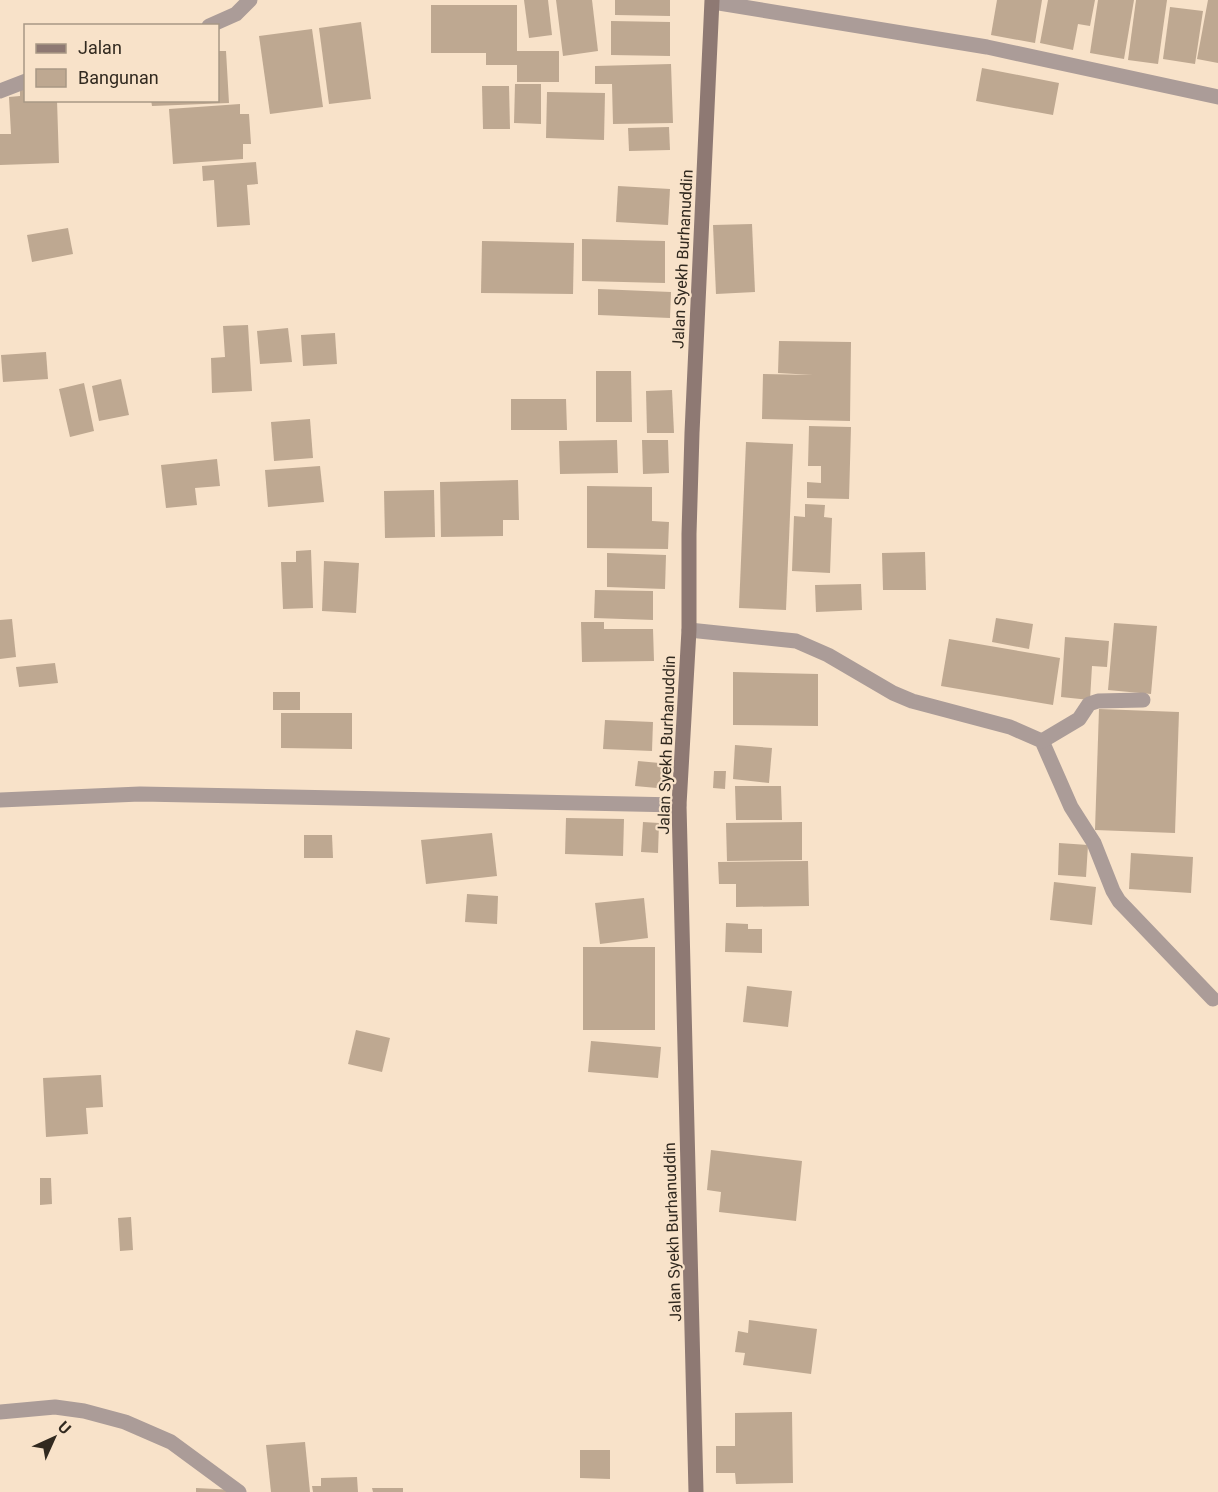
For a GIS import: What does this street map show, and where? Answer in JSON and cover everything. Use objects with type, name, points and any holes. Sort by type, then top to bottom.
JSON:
[{"type":"main road","name":"Jalan Syekh Burhanuddin","points":[[696,1492],[679,805],[689,630],[692,444],[713,1]]},
{"type":"street","points":[[214,24],[236,14],[250,0]]},
{"type":"street","points":[[713,1],[987,47],[1218,97]]},
{"type":"street","points":[[0,91],[24,82]]},
{"type":"street","points":[[689,630],[796,641],[828,655],[893,693],[912,701],[1010,727],[1042,741],[1071,807],[1094,843],[1119,901],[1213,999]]},
{"type":"street","points":[[1042,741],[1079,719],[1089,705],[1098,700],[1143,700]]},
{"type":"street","points":[[0,800],[140,794],[679,805]]},
{"type":"street","points":[[0,1412],[56,1407],[84,1411],[125,1422],[171,1442],[239,1492]]},
{"type":"building","points":[[524,0],[548,0],[552,35],[529,38]]},
{"type":"building","points":[[556,0],[592,0],[598,51],[563,56]]},
{"type":"building","points":[[615,0],[670,0],[670,16],[615,15]]},
{"type":"building","points":[[997,0],[1042,0],[1035,43],[991,35]]},
{"type":"building","points":[[1048,0],[1095,0],[1090,26],[1078,24],[1073,50],[1040,43]]},
{"type":"building","points":[[1098,0],[1134,0],[1124,59],[1090,53]]},
{"type":"building","points":[[1136,0],[1167,0],[1158,64],[1128,60]]},
{"type":"building","points":[[1208,0],[1218,0],[1218,63],[1197,59]]},
{"type":"building","points":[[431,5],[517,5],[517,51],[559,51],[559,82],[517,82],[517,65],[486,65],[486,53],[431,53]]},
{"type":"building","points":[[1170,7],[1203,11],[1195,64],[1163,59]]},
{"type":"building","points":[[611,21],[670,22],[670,56],[611,55]]},
{"type":"building","points":[[361,22],[371,99],[329,104],[319,28]]},
{"type":"building","points":[[312,29],[323,107],[270,114],[259,36]]},
{"type":"building","points":[[219,51],[226,51],[229,103],[152,106],[151,102],[219,102]]},
{"type":"building","points":[[671,64],[673,123],[613,124],[612,84],[595,84],[595,66]]},
{"type":"building","points":[[982,68],[1059,83],[1053,115],[976,101]]},
{"type":"building","points":[[515,84],[541,84],[541,124],[514,123]]},
{"type":"building","points":[[482,86],[509,86],[510,129],[483,129]]},
{"type":"building","points":[[20,88],[24,88],[24,102],[57,102],[59,163],[0,165],[0,134],[11,134],[9,97],[20,96]]},
{"type":"building","points":[[547,92],[605,93],[604,140],[546,138]]},
{"type":"building","points":[[240,104],[240,114],[249,114],[251,144],[243,144],[243,159],[173,164],[169,109]]},
{"type":"building","points":[[669,127],[670,150],[629,151],[628,128]]},
{"type":"building","points":[[256,162],[258,184],[247,185],[250,225],[217,227],[214,180],[203,181],[202,166]]},
{"type":"building","points":[[618,186],[670,189],[668,225],[616,222]]},
{"type":"building","points":[[752,224],[755,292],[716,294],[713,225]]},
{"type":"building","points":[[68,228],[73,254],[32,262],[27,235]]},
{"type":"building","points":[[582,239],[665,241],[665,283],[582,281]]},
{"type":"building","points":[[482,241],[574,243],[573,294],[481,293]]},
{"type":"building","points":[[598,289],[671,292],[670,318],[598,315]]},
{"type":"building","points":[[248,325],[252,391],[212,393],[211,358],[225,357],[223,326]]},
{"type":"building","points":[[288,328],[292,362],[260,364],[257,331]]},
{"type":"building","points":[[335,333],[337,364],[303,366],[301,335]]},
{"type":"building","points":[[779,341],[851,342],[850,421],[762,419],[763,374],[813,375],[778,373]]},
{"type":"building","points":[[46,352],[48,379],[3,382],[1,355]]},
{"type":"building","points":[[596,371],[631,371],[632,422],[596,422]]},
{"type":"building","points":[[121,379],[129,415],[99,421],[92,386]]},
{"type":"building","points":[[84,383],[94,431],[70,437],[59,389]]},
{"type":"building","points":[[672,390],[674,433],[647,433],[646,391]]},
{"type":"building","points":[[511,399],[566,399],[567,430],[511,430]]},
{"type":"building","points":[[310,419],[313,458],[274,461],[271,422]]},
{"type":"building","points":[[809,426],[851,427],[849,499],[807,498],[807,482],[821,483],[821,466],[808,466]]},
{"type":"building","points":[[617,440],[618,473],[560,474],[559,441]]},
{"type":"building","points":[[642,440],[668,440],[669,473],[643,474]]},
{"type":"building","points":[[746,442],[793,444],[786,610],[739,608]]},
{"type":"building","points":[[217,459],[220,486],[195,488],[197,505],[166,508],[161,465]]},
{"type":"building","points":[[320,466],[324,502],[268,507],[265,470]]},
{"type":"building","points":[[518,480],[519,520],[503,520],[503,536],[441,537],[440,482]]},
{"type":"building","points":[[587,486],[652,487],[652,521],[669,522],[668,549],[587,548]]},
{"type":"building","points":[[434,490],[435,537],[385,538],[384,491]]},
{"type":"building","points":[[805,504],[825,505],[824,517],[832,518],[830,573],[792,571],[794,516],[805,517]]},
{"type":"building","points":[[311,550],[313,608],[283,609],[281,562],[296,562],[296,551]]},
{"type":"building","points":[[925,552],[926,590],[883,590],[882,553]]},
{"type":"building","points":[[607,553],[666,555],[665,589],[607,587]]},
{"type":"building","points":[[324,561],[359,563],[356,613],[322,611]]},
{"type":"building","points":[[861,584],[862,610],[816,612],[815,585]]},
{"type":"building","points":[[595,590],[653,591],[653,620],[594,618]]},
{"type":"building","points":[[996,618],[1033,624],[1029,649],[992,642]]},
{"type":"building","points":[[12,619],[16,657],[0,659],[0,620]]},
{"type":"building","points":[[581,622],[604,622],[604,629],[653,629],[654,661],[582,662]]},
{"type":"building","points":[[1114,623],[1157,626],[1151,694],[1108,690]]},
{"type":"building","points":[[1065,637],[1109,641],[1107,667],[1092,666],[1090,700],[1061,697]]},
{"type":"building","points":[[949,639],[1060,658],[1053,705],[941,686]]},
{"type":"building","points":[[55,663],[58,683],[19,687],[16,667]]},
{"type":"building","points":[[733,672],[818,674],[818,726],[733,725]]},
{"type":"building","points":[[273,692],[300,692],[300,710],[273,710]]},
{"type":"building","points":[[1099,709],[1179,712],[1175,833],[1095,830]]},
{"type":"building","points":[[281,713],[352,713],[352,749],[281,748]]},
{"type":"building","points":[[605,720],[653,722],[652,751],[603,749]]},
{"type":"building","points":[[735,745],[772,748],[769,783],[733,779]]},
{"type":"building","points":[[638,761],[670,764],[668,789],[635,786]]},
{"type":"building","points":[[714,771],[726,771],[725,789],[713,788]]},
{"type":"building","points":[[735,786],[781,786],[782,820],[736,820]]},
{"type":"building","points":[[566,818],[624,819],[623,856],[565,854]]},
{"type":"building","points":[[643,822],[659,823],[658,853],[641,852]]},
{"type":"building","points":[[802,822],[802,860],[727,861],[726,823]]},
{"type":"building","points":[[492,833],[497,876],[426,884],[421,840]]},
{"type":"building","points":[[304,835],[332,835],[333,858],[304,858]]},
{"type":"building","points":[[1059,843],[1088,845],[1086,877],[1058,875]]},
{"type":"building","points":[[1131,853],[1193,857],[1191,893],[1129,889]]},
{"type":"building","points":[[808,861],[809,906],[736,907],[736,884],[719,884],[718,862]]},
{"type":"building","points":[[1054,882],[1096,887],[1092,925],[1050,920]]},
{"type":"building","points":[[467,894],[498,896],[497,924],[465,922]]},
{"type":"building","points":[[644,898],[648,938],[600,944],[595,903]]},
{"type":"building","points":[[726,923],[748,924],[748,929],[762,929],[762,953],[725,952]]},
{"type":"building","points":[[583,947],[655,947],[655,1030],[583,1030]]},
{"type":"building","points":[[747,986],[792,991],[788,1027],[743,1022]]},
{"type":"building","points":[[356,1030],[390,1038],[382,1072],[348,1064]]},
{"type":"building","points":[[591,1041],[661,1047],[658,1078],[588,1072]]},
{"type":"building","points":[[101,1075],[103,1107],[86,1108],[88,1134],[46,1137],[43,1078]]},
{"type":"building","points":[[711,1150],[802,1161],[796,1221],[719,1212],[721,1192],[707,1190]]},
{"type":"building","points":[[40,1178],[51,1178],[52,1204],[40,1205]]},
{"type":"building","points":[[131,1217],[133,1250],[120,1251],[118,1218]]},
{"type":"building","points":[[749,1320],[817,1329],[811,1374],[743,1365],[745,1353],[735,1352],[738,1331],[748,1333]]},
{"type":"building","points":[[792,1412],[793,1483],[736,1484],[735,1473],[716,1473],[716,1446],[735,1446],[735,1413]]},
{"type":"building","points":[[305,1442],[310,1492],[271,1492],[266,1445]]},
{"type":"building","points":[[580,1450],[610,1450],[610,1479],[580,1478]]},
{"type":"building","points":[[357,1477],[358,1492],[313,1492],[312,1486],[321,1486],[321,1478]]},
{"type":"building","points":[[196,1488],[235,1490],[235,1492],[196,1492]]},
{"type":"building","points":[[372,1488],[403,1488],[403,1492],[373,1492]]}]
